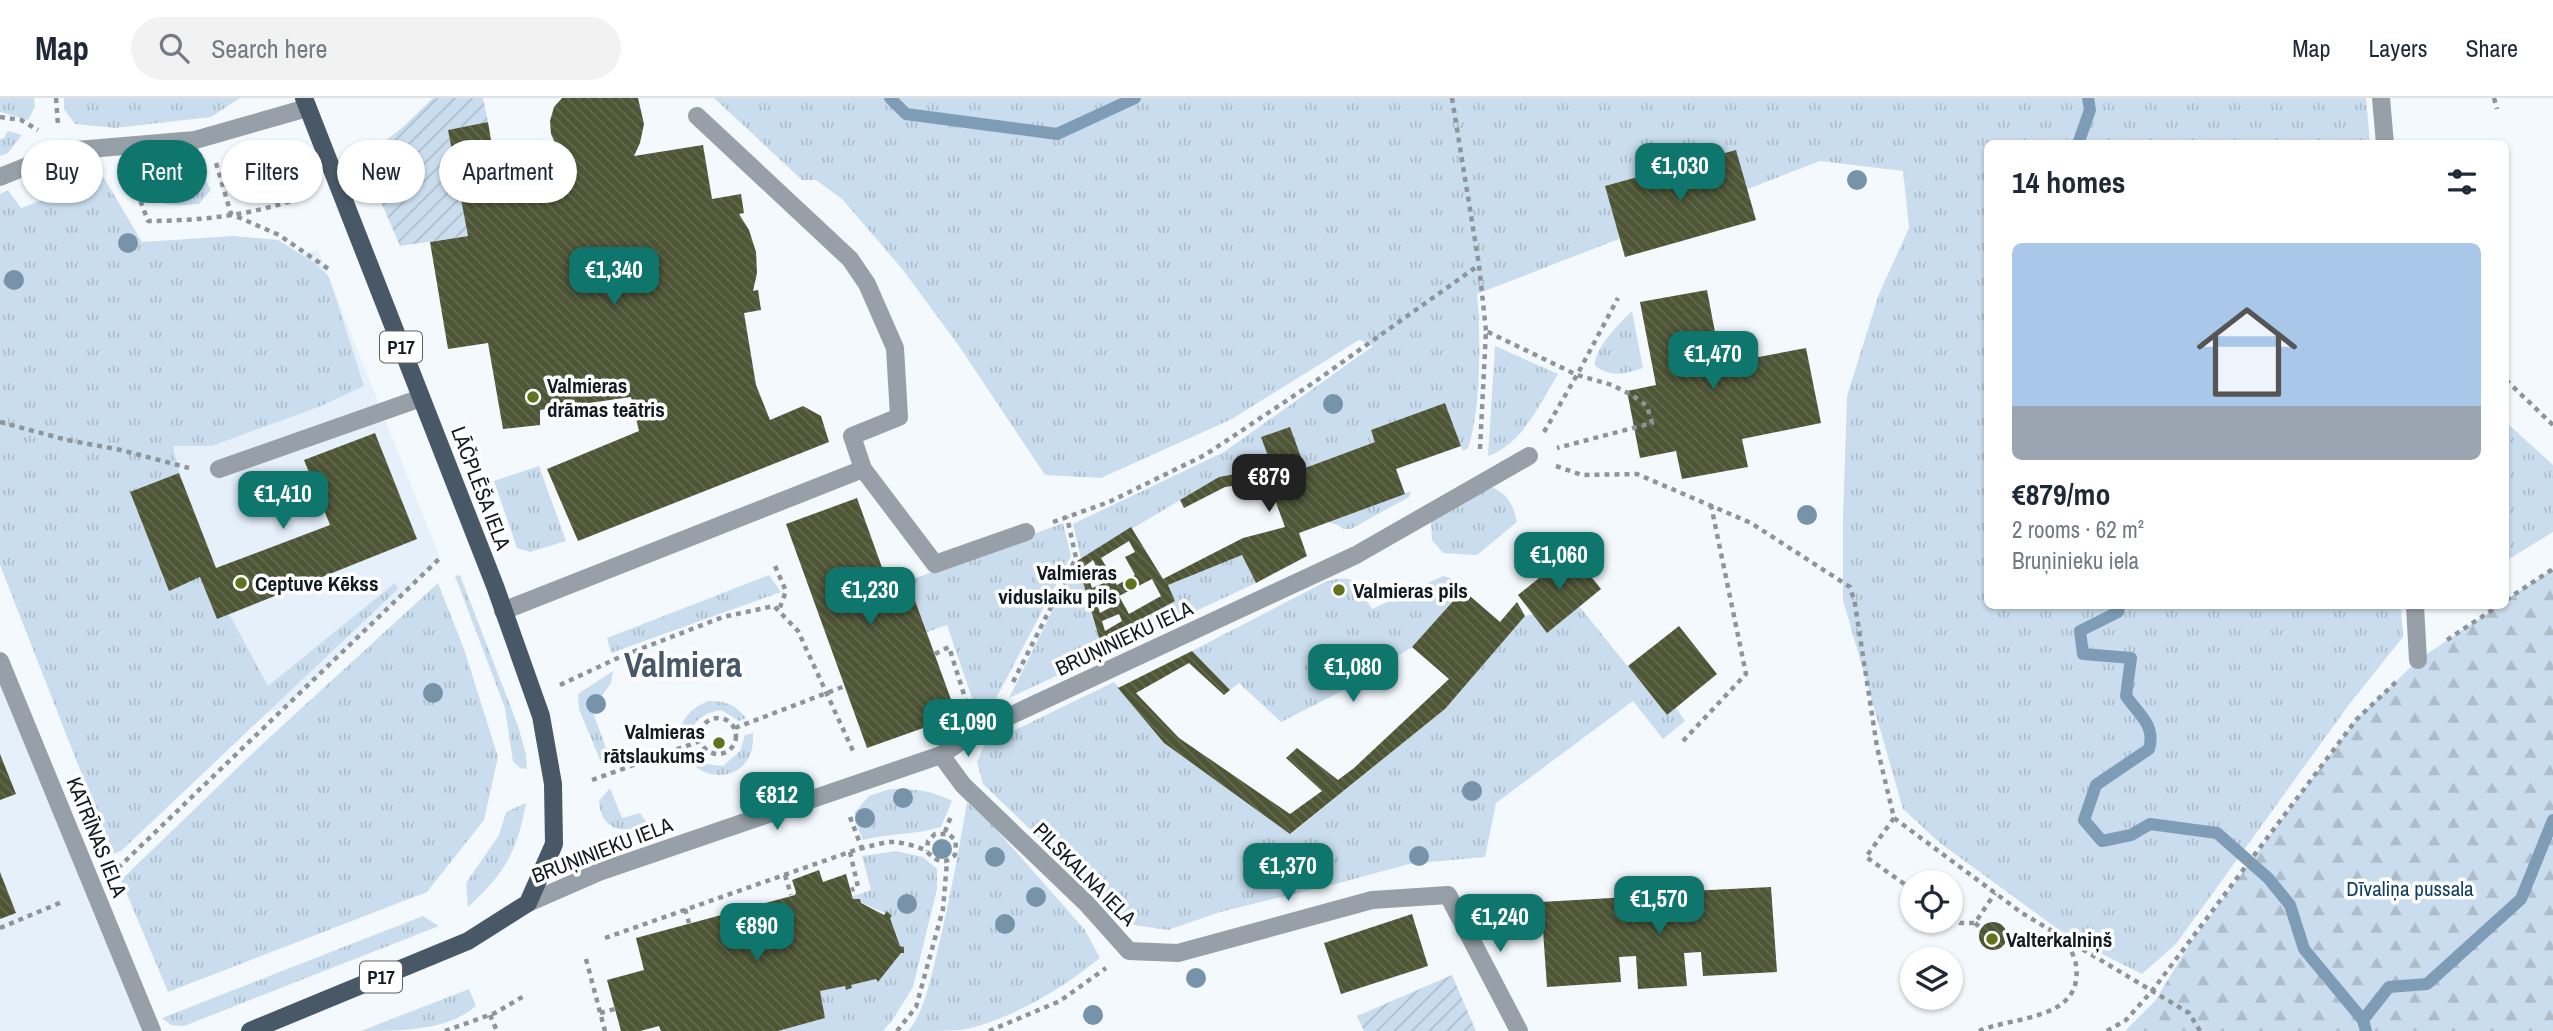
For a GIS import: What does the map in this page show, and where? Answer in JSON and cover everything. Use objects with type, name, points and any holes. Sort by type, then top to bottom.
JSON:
[{"type":"main road","name":"LĀČPLĒŠA IELA","points":[[305,103],[421,398],[541,716],[553,784],[554,844],[528,903]]},
{"type":"main road","name":"P17","points":[[250,1031],[468,941],[528,903]]},
{"type":"street","points":[[2381,98],[2385,140]]},
{"type":"street","points":[[195,140],[305,103]]},
{"type":"street","points":[[697,116],[850,259],[867,284],[895,348],[899,417],[852,436],[863,469],[934,564],[1026,532]]},
{"type":"street","points":[[0,177],[65,151],[117,146]]},
{"type":"street","points":[[219,468],[421,398]]},
{"type":"street","name":"BRUŅINIEKU IELA","points":[[528,903],[599,872],[941,755],[983,729],[1356,555],[1529,456]]},
{"type":"street","points":[[503,611],[863,469]]},
{"type":"street","points":[[2415,609],[2418,660]]},
{"type":"street","name":"KATRĪNAS IELA","points":[[0,661],[152,1031]]},
{"type":"street","name":"PILSKALNA IELA","points":[[941,755],[962,785],[1087,904],[1129,951],[1178,953],[1372,900],[1448,895],[1519,1031]]},
{"type":"path","points":[[56,98],[57,110]]},
{"type":"path","points":[[1452,98],[1479,265],[1486,331],[1479,485]]},
{"type":"path","points":[[2494,98],[2497,109]]},
{"type":"path","points":[[0,117],[21,120],[29,125]]},
{"type":"path","points":[[208,136],[230,214]]},
{"type":"path","points":[[141,203],[148,221],[194,221],[277,203]]},
{"type":"path","points":[[230,214],[279,235],[330,270]]},
{"type":"path","points":[[1057,520],[1108,502],[1205,455],[1479,265]]},
{"type":"path","points":[[1529,456],[1618,298]]},
{"type":"path","points":[[1486,331],[1577,375],[1632,395],[1647,406],[1652,423],[1529,456]]},
{"type":"path","points":[[2509,383],[2553,425]]},
{"type":"path","points":[[0,422],[187,468],[219,468]]},
{"type":"path","points":[[1529,456],[1582,475],[1637,474],[1751,523],[1850,587],[1855,604],[1877,747],[1894,818],[2022,914],[2189,1013],[2200,1031]]},
{"type":"path","points":[[1683,741],[1746,674],[1711,505]]},
{"type":"path","points":[[983,729],[1076,558],[1067,517]]},
{"type":"path","points":[[112,874],[440,558]]},
{"type":"path","points":[[775,566],[786,591],[778,610]]},
{"type":"path","points":[[2509,598],[2553,569]]},
{"type":"path","points":[[556,687],[622,656],[723,617],[774,606],[798,631],[866,780]]},
{"type":"path","points":[[934,654],[949,648],[983,729]]},
{"type":"path","points":[[735,729],[845,686]]},
{"type":"path","points":[[720,717],[729,721],[735,729],[736,738],[732,747],[724,754],[705,750],[700,741],[699,732],[703,724],[711,718],[720,717]]},
{"type":"path","points":[[2107,1031],[2126,1020],[2152,991],[2356,720]]},
{"type":"path","points":[[592,780],[700,741]]},
{"type":"path","points":[[1894,818],[1866,858],[1900,881]]},
{"type":"path","points":[[897,1031],[916,1007],[943,909],[947,862],[955,855],[957,846],[949,834],[939,832],[930,837],[927,851]]},
{"type":"path","points":[[604,938],[850,852],[894,842],[927,851],[933,859],[947,862]]},
{"type":"path","points":[[850,852],[858,887],[851,890]]},
{"type":"path","points":[[785,875],[791,895]]},
{"type":"path","points":[[1975,923],[1995,892]]},
{"type":"path","points":[[0,928],[62,902]]},
{"type":"path","points":[[685,909],[690,923]]},
{"type":"path","points":[[1963,923],[1975,923],[1981,928]]},
{"type":"path","points":[[1979,1031],[2037,1017],[2065,1002],[2076,988],[2077,963],[2066,939]]},
{"type":"path","points":[[989,1031],[1060,1001],[1129,951]]},
{"type":"path","points":[[586,959],[605,1031]]},
{"type":"path","points":[[445,1031],[490,1015],[524,996]]},
{"type":"path","points":[[600,1013],[615,1009]]},
{"type":"path","points":[[490,1015],[497,1031]]},
{"type":"shaded area","points":[[318,250],[440,558],[286,707],[204,733],[37,304]]},
{"type":"shaded area","points":[[0,661],[152,1031],[0,1031]]},
{"type":"green space","points":[[0,98],[34,98],[35,107],[28,120],[0,112]]},
{"type":"green space","points":[[64,98],[240,98],[211,117],[115,128],[75,124],[64,109]]},
{"type":"green space","points":[[433,98],[483,98],[488,122],[448,130],[450,140],[439,140],[439,203],[462,203],[468,236],[400,246],[381,203],[425,203],[425,140],[387,140]]},
{"type":"green space","points":[[714,98],[2366,98],[2370,140],[1984,140],[1984,609],[2401,609],[2403,637],[2348,706],[2176,944],[2142,974],[2070,938],[1940,843],[1903,809],[1843,600],[1843,519],[1847,396],[1879,294],[1909,228],[1903,171],[1820,161],[1477,294],[1478,394],[1468,448],[1463,451],[1445,403],[1375,442],[1305,468],[1290,428],[1272,467],[1219,477],[1081,559],[1073,524],[1224,452],[1373,346],[1359,340],[1232,419],[1101,478],[1045,475],[959,346],[903,270],[842,199],[816,180],[802,180]]},
{"type":"green space","points":[[8,131],[22,135],[8,153],[0,156],[0,139],[4,138]]},
{"type":"green space","points":[[103,177],[142,242],[233,236],[278,240],[315,263],[329,277],[364,386],[321,406],[212,446],[173,446],[179,473],[130,493],[169,590],[200,577],[217,619],[229,614],[268,686],[395,583],[398,589],[121,851],[113,854],[0,565],[0,194],[8,190],[21,208],[35,203],[103,203]]},
{"type":"green space","points":[[162,203],[200,203],[175,205]]},
{"type":"green space","points":[[1632,311],[1643,368],[1618,374],[1601,370],[1595,366],[1599,352],[1609,336]]},
{"type":"green space","points":[[1495,346],[1558,374],[1521,432],[1500,450],[1488,456]]},
{"type":"green space","points":[[2509,425],[2553,465],[2553,532],[2509,559]]},
{"type":"green space","points":[[539,466],[566,541],[530,552],[517,548],[494,481]]},
{"type":"green space","points":[[1491,487],[1509,500],[1517,522],[1477,555],[1443,553],[1432,540],[1431,522]]},
{"type":"green space","points":[[1411,491],[1409,497],[1351,529],[1343,529],[1328,522]]},
{"type":"green space","points":[[1063,523],[1071,556],[991,708],[983,709],[973,701],[947,625],[927,632],[908,581]]},
{"type":"green space","points":[[1242,555],[1256,583],[1009,698],[1077,561],[1100,640],[1174,601],[1168,585]]},
{"type":"green space","name":"Dīvaliņa pussala","points":[[2553,569],[2553,1031],[2125,1031],[2155,1001],[2189,945],[2356,720],[2418,660],[2494,609],[2509,609],[2509,598]]},
{"type":"green space","points":[[460,575],[518,726],[527,769],[520,768],[513,762],[505,708],[455,576]]},
{"type":"green space","points":[[769,575],[781,592],[611,653],[607,638]]},
{"type":"green space","points":[[1443,576],[1450,578],[1463,590],[1412,647],[1346,689],[1281,722],[1239,683],[1230,690],[1192,651],[1325,582],[1344,578],[1354,582],[1372,609]]},
{"type":"green space","points":[[438,583],[464,649],[498,757],[484,820],[427,892],[168,992],[121,880],[257,749]]},
{"type":"green space","points":[[1579,606],[1667,715],[1676,708],[1685,721],[1663,739],[1633,701],[1496,803],[1485,857],[1409,864],[1220,912],[1168,930],[1128,924],[983,784],[977,762],[984,745],[1114,682],[1164,743],[1291,834],[1445,709],[1525,616],[1533,614],[1547,632]]},
{"type":"green space","points":[[613,671],[611,683],[592,710],[606,748],[623,749],[631,760],[603,767],[579,709],[578,694]]},
{"type":"green space","points":[[708,701],[730,704],[746,718],[739,721],[721,710],[708,714],[699,719],[693,727],[689,740],[680,743],[681,728],[686,717]]},
{"type":"green space","points":[[753,733],[748,760],[732,773],[713,775],[704,772],[688,758],[696,754],[706,764],[723,766],[740,751],[745,735]]},
{"type":"green space","points":[[610,788],[622,818],[640,813],[647,823],[630,829],[615,828],[609,824],[604,819],[599,801]]},
{"type":"green space","points":[[890,789],[922,791],[952,801],[941,827],[863,840],[855,821],[855,812],[869,796]]},
{"type":"green space","points":[[967,802],[995,828],[1085,930],[1100,958],[1052,992],[998,1019],[962,1030],[908,1031],[922,1007],[931,979]]},
{"type":"green space","points":[[526,803],[508,861],[468,907],[466,883],[499,835],[506,812]]},
{"type":"green space","points":[[896,851],[923,857],[937,869],[937,889],[913,987],[892,1021],[883,1031],[778,1031],[825,1018],[820,991],[845,986],[846,990],[852,988],[851,985],[876,979],[879,981],[904,952],[890,918],[892,916],[861,903],[860,899],[853,899],[853,896],[871,890],[862,856]]},
{"type":"green space","points":[[423,916],[439,926],[184,1026],[171,1025],[162,1018]]},
{"type":"green space","points":[[1452,975],[1476,1031],[1364,1031],[1357,1016]]},
{"type":"green space","points":[[469,989],[476,1006],[451,1020],[407,1030],[361,1031]]},
{"type":"building","points":[[562,98],[638,98],[644,124],[634,156],[703,145],[712,199],[741,194],[744,213],[739,214],[749,230],[756,252],[757,273],[753,291],[758,290],[761,310],[744,313],[756,385],[770,420],[803,406],[821,416],[829,442],[578,541],[547,469],[639,431],[631,397],[540,410],[540,425],[503,429],[488,343],[448,349],[430,242],[468,236],[462,203],[577,203],[577,140],[554,140],[550,121],[554,107]]},
{"type":"building","points":[[488,122],[491,140],[450,140],[448,130]]},
{"type":"building","points":[[1736,150],[1756,220],[1625,257],[1605,186]]},
{"type":"building","points":[[1707,290],[1721,364],[1806,348],[1821,423],[1742,439],[1748,467],[1682,479],[1676,451],[1640,458],[1627,391],[1656,385],[1640,302]]},
{"type":"building","points":[[1445,403],[1461,446],[1396,469],[1405,494],[1299,533],[1307,556],[1256,583],[1242,555],[1168,585],[1175,601],[1100,641],[1077,561],[1131,527],[1163,579],[1243,538],[1285,527],[1268,481],[1225,487],[1184,508],[1180,500],[1219,477],[1272,467],[1261,437],[1290,427],[1305,468],[1375,442],[1371,430]],"holes":[[[1129,541],[1135,552],[1125,557],[1135,575],[1117,585],[1101,558]],[[1093,560],[1104,583],[1092,588],[1085,566]],[[1152,579],[1161,596],[1129,614],[1119,596]],[[1107,591],[1115,605],[1100,613],[1095,597]],[[1119,614],[1122,621],[1105,631],[1102,621]]]},
{"type":"building","points":[[375,433],[417,539],[217,619],[200,577],[169,591],[130,492],[179,473],[216,568],[330,525],[304,460]]},
{"type":"building","points":[[857,498],[889,587],[908,581],[957,716],[867,748],[786,524]]},
{"type":"building","points":[[1571,552],[1601,589],[1547,633],[1518,595]]},
{"type":"building","points":[[1463,590],[1500,622],[1517,602],[1525,616],[1445,709],[1290,834],[1164,743],[1118,688],[1192,651],[1230,690],[1224,695],[1189,663],[1136,693],[1179,738],[1290,814],[1322,791],[1286,758],[1297,748],[1338,780],[1449,679],[1412,647]]},
{"type":"building","points":[[1679,626],[1717,674],[1667,715],[1628,666]]},
{"type":"building","points":[[0,754],[16,794],[0,800]]},
{"type":"building","points":[[819,870],[823,882],[846,874],[853,899],[860,899],[861,903],[884,915],[887,911],[892,916],[890,918],[900,946],[904,947],[904,953],[901,953],[878,982],[876,979],[851,985],[852,988],[846,990],[845,986],[820,991],[825,1018],[778,1031],[661,1031],[659,1026],[640,1031],[621,1031],[607,980],[644,970],[636,938],[795,895],[792,880]]},
{"type":"building","points":[[0,872],[16,913],[0,919]]},
{"type":"building","points":[[1771,887],[1777,972],[1703,976],[1701,952],[1684,953],[1687,986],[1638,989],[1636,956],[1619,957],[1621,982],[1547,987],[1541,902],[1628,897],[1628,894]]},
{"type":"building","points":[[1412,914],[1428,966],[1341,994],[1324,943]]},
{"type":"building","points":[[1993,922],[2003,926],[2007,936],[2003,946],[1993,950],[1983,946],[1979,936],[1983,926]]},
{"type":"waterway","points":[[890,98],[906,114],[1057,134],[1135,98]]},
{"type":"waterway","points":[[2079,140],[2090,110],[2088,98]]},
{"type":"waterway","points":[[2118,609],[2118,612],[2080,631],[2083,654],[2131,658],[2126,696],[2145,721],[2151,741],[2149,749],[2096,785],[2084,820],[2102,841],[2131,835],[2150,824],[2217,833],[2268,878],[2290,905],[2304,949],[2363,1020],[2366,1031]]},
{"type":"waterway","points":[[2363,1020],[2389,987],[2427,984],[2521,899],[2553,820]]},
{"type":"place","name":"Valmieras drāmas teātris","points":[[533,397]]},
{"type":"place","name":"Ceptuve Kēkss","points":[[241,583]]},
{"type":"place","name":"Valmieras viduslaiku pils","points":[[1131,584]]},
{"type":"place","name":"Valmieras pils","points":[[1339,590]]},
{"type":"place","name":"Valmieras rātslaukums","points":[[719,743]]},
{"type":"place","name":"Valterkalniņš","points":[[1992,939]]},
{"type":"district","name":"Valmiera","points":[[683,664]]}]
